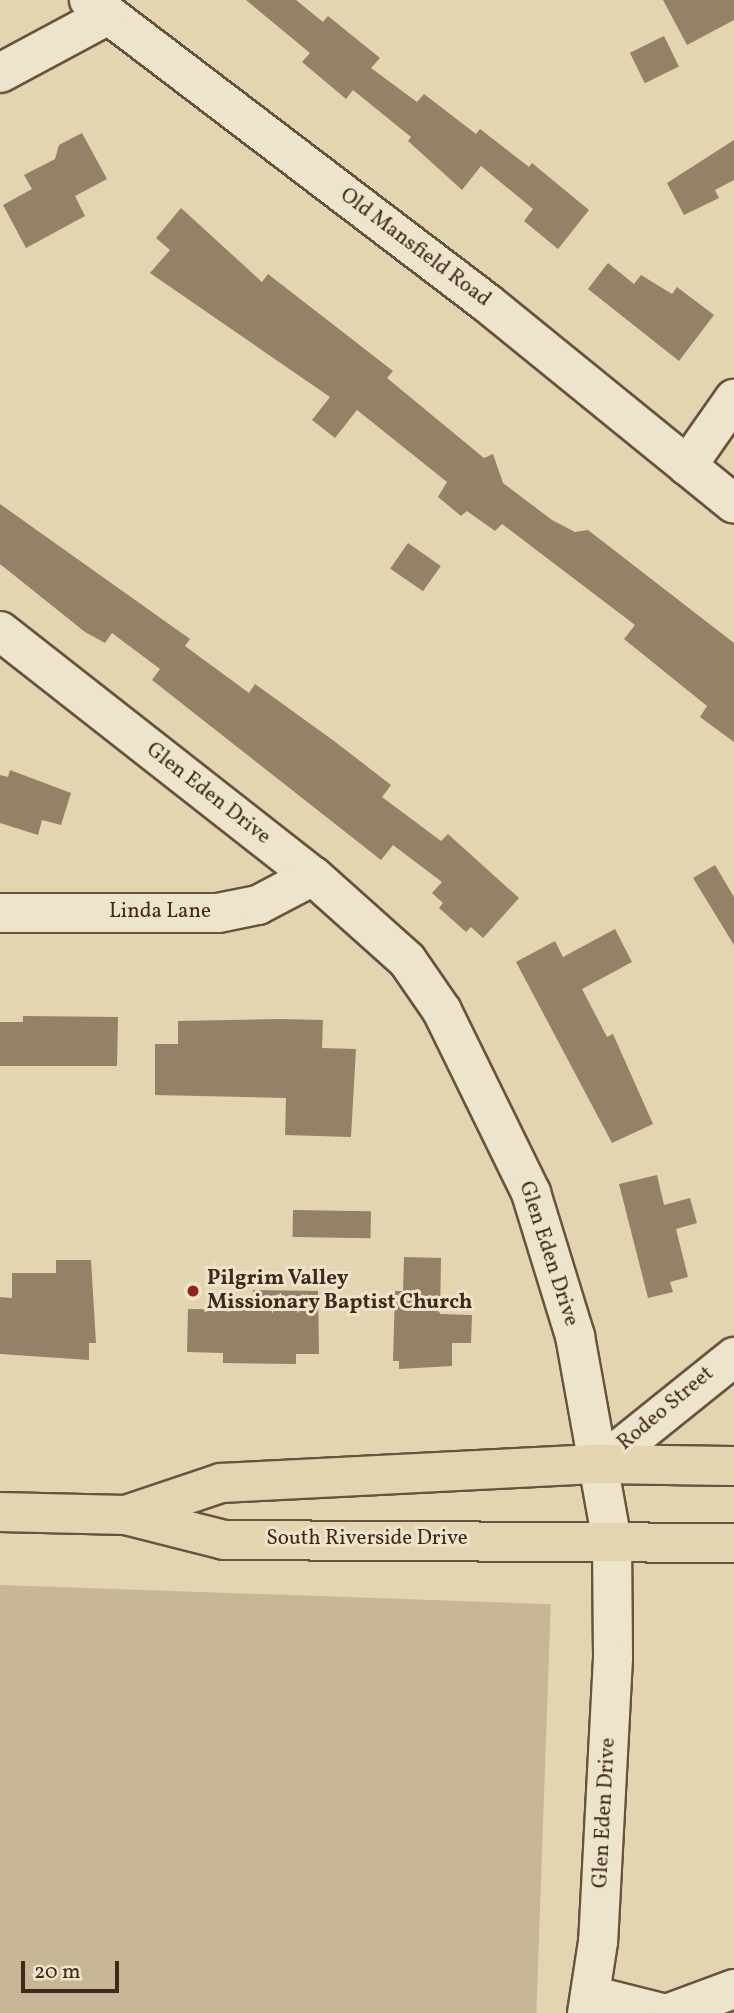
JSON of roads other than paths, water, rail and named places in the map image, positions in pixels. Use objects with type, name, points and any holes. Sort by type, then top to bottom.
[{"type":"main road","name":"South Riverside Drive","points":[[126,1515],[221,1483],[601,1464],[734,1466]]},
{"type":"main road","name":"South Riverside Drive","points":[[0,1512],[126,1515],[224,1540],[734,1543]]},
{"type":"street","points":[[0,73],[99,7]]},
{"type":"street","name":"Old Mansfield Road","points":[[99,7],[487,303],[734,504]]},
{"type":"street","points":[[687,466],[734,399]]},
{"type":"street","name":"Glen Eden Drive","points":[[0,631],[313,876],[407,960],[442,1011],[531,1193],[561,1283],[601,1464],[612,1541],[613,1658],[598,1942],[588,2004]]},
{"type":"street","name":"Linda Lane","points":[[0,913],[218,912],[258,905],[313,876]]},
{"type":"street","name":"Rodeo Street","points":[[601,1464],[734,1357]]},
{"type":"street","points":[[669,2013],[734,1989]]},
{"type":"street","points":[[588,2004],[662,2013]]},
{"type":"place","name":"Pilgrim Valley Missionary Baptist Church","points":[[193,1291]]}]
